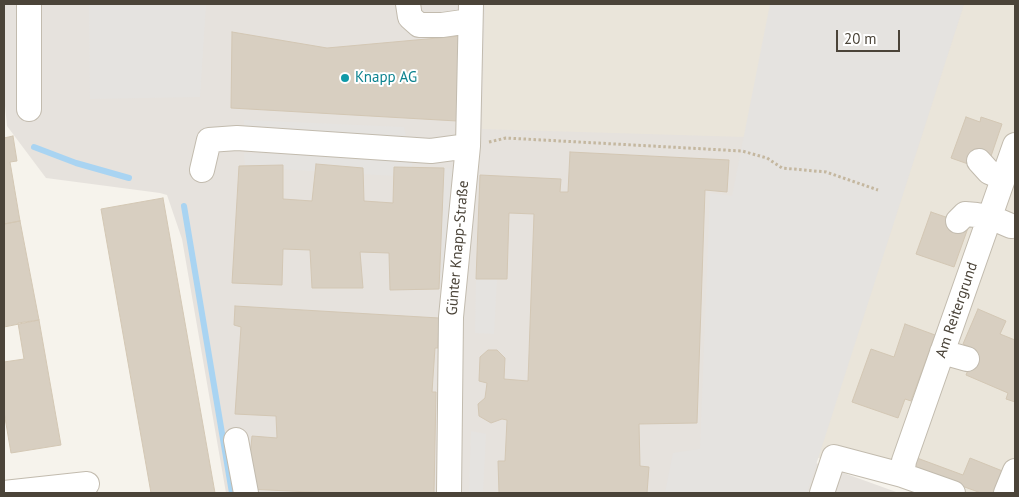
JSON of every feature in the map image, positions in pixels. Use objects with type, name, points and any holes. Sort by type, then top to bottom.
[{"type":"street","points":[[29,4],[29,109]]},
{"type":"street","points":[[408,4],[410,17],[419,25],[442,26],[470,13]]},
{"type":"street","name":"Günter Knapp-Straße","points":[[449,493],[451,316],[468,146],[470,13]]},
{"type":"street","points":[[202,170],[209,140],[237,138],[431,151],[468,146]]},
{"type":"street","name":"Am Reitergrund","points":[[902,475],[904,461],[1015,145]]},
{"type":"street","points":[[979,161],[989,172],[1003,178]]},
{"type":"street","points":[[958,221],[964,214],[990,217],[1011,226]]},
{"type":"street","points":[[942,352],[967,359]]},
{"type":"street","points":[[236,440],[246,493]]},
{"type":"street","points":[[822,493],[834,457],[902,475],[953,493]]},
{"type":"street","points":[[1006,493],[1015,471]]},
{"type":"street","points":[[4,492],[88,484]]},
{"type":"path","points":[[468,146],[506,138],[742,151],[767,158],[782,168],[826,172],[878,190]]},
{"type":"shaded area","name":"Knapp AG","points":[[4,4],[485,4],[482,129],[745,137],[964,4],[816,463],[899,493],[226,493],[182,239],[167,195],[46,178],[7,126],[4,96]]},
{"type":"shaded area","points":[[89,4],[206,4],[200,97],[90,99]]},
{"type":"shaded area","points":[[471,4],[771,4],[742,151],[468,146]]},
{"type":"shaded area","points":[[770,4],[964,4],[807,493],[665,493],[673,453],[700,449],[710,193],[732,196]]},
{"type":"shaded area","points":[[955,4],[1015,4],[1015,493],[927,493],[815,457]]},
{"type":"shaded area","points":[[244,120],[404,127],[406,137],[244,130]]},
{"type":"shaded area","points":[[244,153],[412,159],[412,177],[245,167]]},
{"type":"shaded area","points":[[444,168],[457,170],[452,284],[440,283]]},
{"type":"shaded area","points":[[476,279],[497,279],[494,334],[475,333]]},
{"type":"shaded area","points":[[471,431],[486,434],[483,493],[469,493]]},
{"type":"building","name":"Knapp AG","points":[[232,32],[327,48],[460,36],[457,121],[231,108]]},
{"type":"building","points":[[966,117],[980,122],[981,117],[1002,124],[989,162],[971,165],[951,158]]},
{"type":"building","points":[[13,136],[17,161],[10,162],[20,221],[4,224],[4,138]]},
{"type":"building","points":[[570,152],[729,160],[727,192],[705,190],[697,423],[639,424],[640,466],[649,467],[647,493],[499,493],[498,461],[505,461],[507,420],[502,419],[491,423],[479,416],[478,404],[485,398],[487,383],[479,381],[480,357],[488,350],[497,350],[505,358],[504,379],[528,381],[534,214],[509,213],[507,279],[476,279],[480,175],[561,179],[560,192],[568,192]]},
{"type":"building","points":[[316,164],[363,168],[364,201],[393,203],[394,167],[444,168],[439,289],[390,290],[389,253],[360,252],[363,288],[312,288],[310,250],[283,249],[282,285],[232,283],[239,166],[283,165],[283,199],[312,201]]},
{"type":"building","points":[[163,198],[215,493],[151,493],[101,209]]},
{"type":"building","points":[[931,212],[969,225],[954,267],[916,254]]},
{"type":"building","points":[[20,221],[39,320],[4,327],[4,224]]},
{"type":"building","points":[[235,306],[439,318],[438,348],[435,348],[432,392],[436,392],[434,493],[331,493],[247,489],[252,436],[277,438],[276,416],[235,414],[241,327],[234,325]]},
{"type":"building","points":[[978,309],[1006,321],[1000,334],[1015,340],[1015,402],[1006,399],[1008,393],[966,375],[976,350],[963,344]]},
{"type":"building","points":[[39,320],[61,445],[11,453],[4,412],[4,362],[24,359],[18,323]]},
{"type":"building","points":[[905,324],[935,335],[911,401],[905,399],[898,418],[852,402],[871,349],[894,357]]},
{"type":"building","points":[[917,458],[963,475],[970,458],[1005,472],[1000,488],[993,493],[981,493],[913,468]]},
{"type":"waterway","points":[[34,147],[76,163],[129,178]]},
{"type":"waterway","points":[[184,206],[232,493]]},
{"type":"place","name":"Knapp AG","points":[[345,78]]}]
